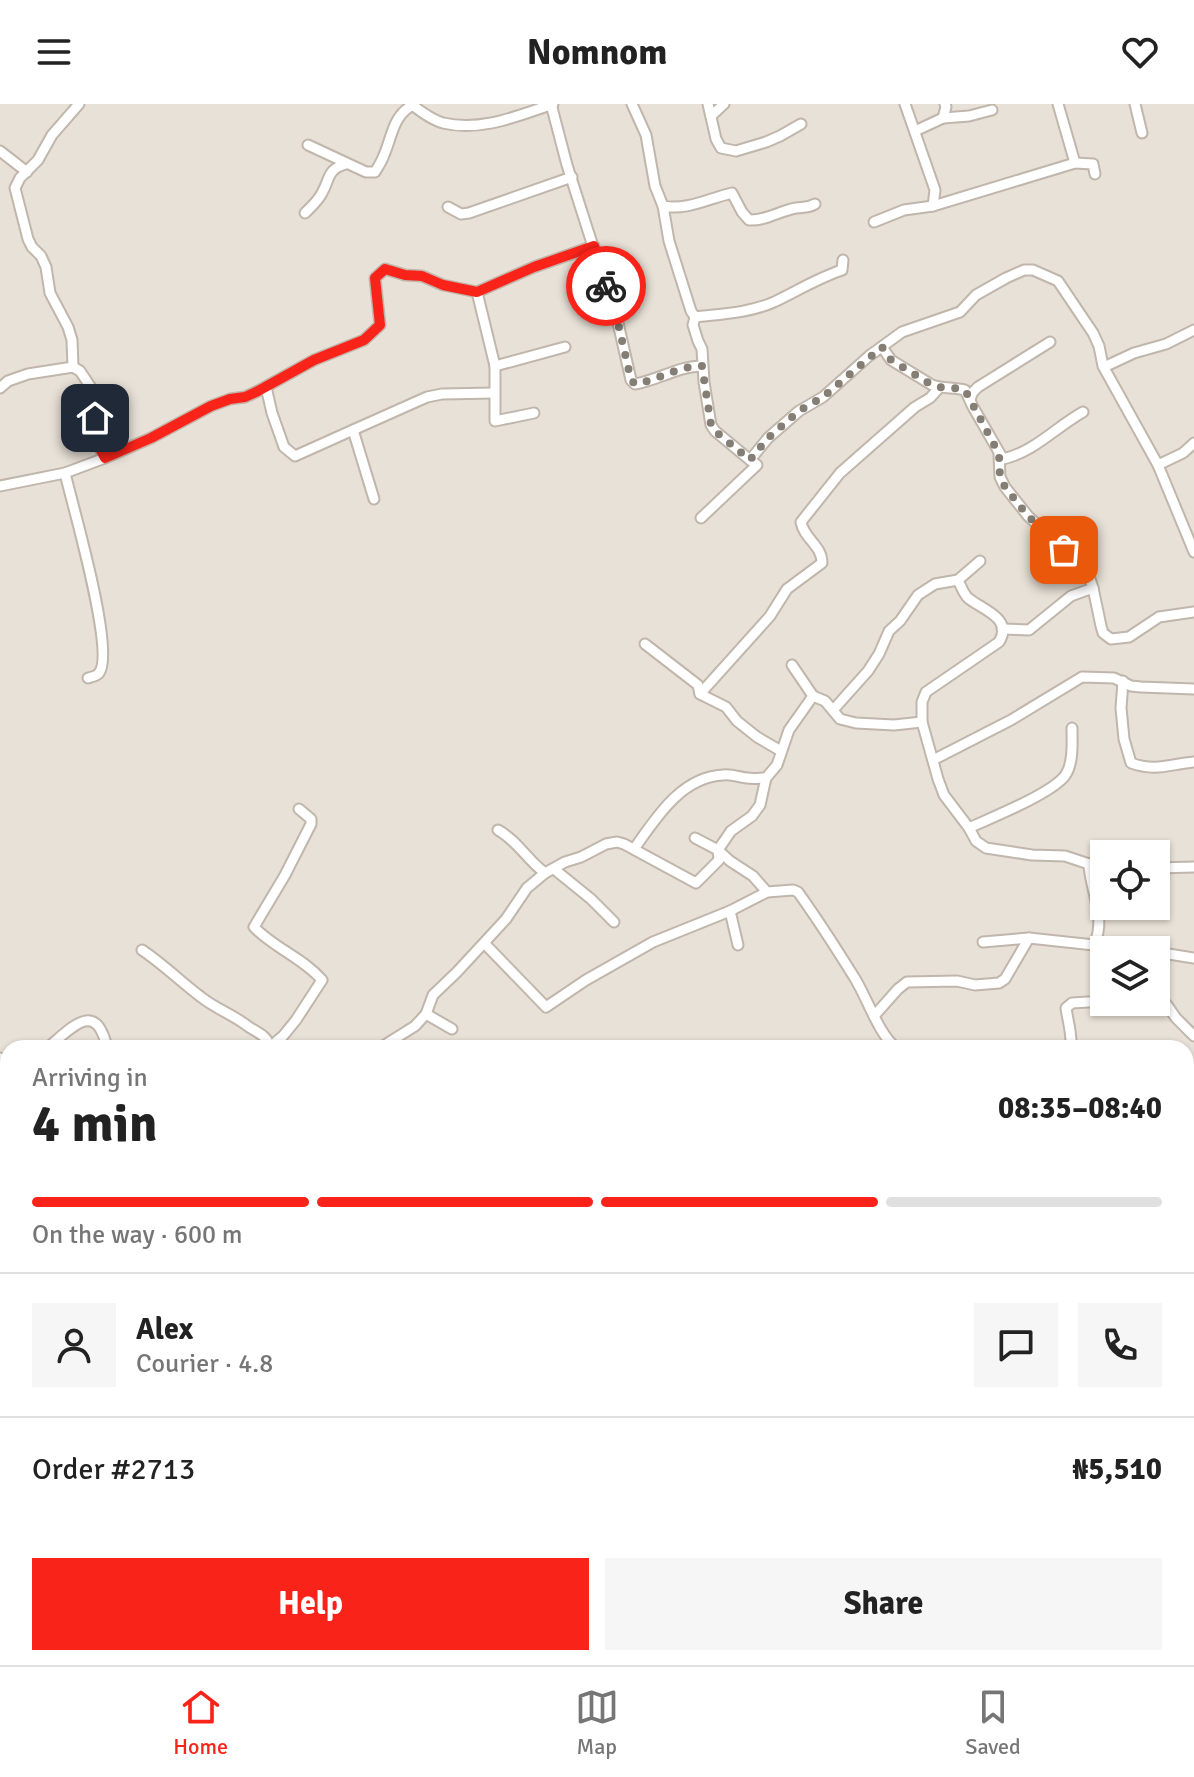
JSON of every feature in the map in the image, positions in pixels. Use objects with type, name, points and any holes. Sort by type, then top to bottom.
[{"type":"street","points":[[73,367],[68,327],[50,293],[41,256],[28,239],[15,188],[20,178],[38,160],[52,135],[79,104]]},
{"type":"street","points":[[308,145],[346,164],[375,172],[391,132],[402,113],[412,105],[442,122],[481,126],[552,104],[605,284],[613,301],[631,380],[635,384],[642,383],[674,371],[702,366]]},
{"type":"street","points":[[632,104],[646,135],[669,241],[695,317],[693,325],[702,349],[711,425],[757,465],[701,518]]},
{"type":"street","points":[[708,104],[721,148],[736,151],[780,136],[801,124]]},
{"type":"street","points":[[711,116],[724,104]]},
{"type":"street","points":[[905,104],[935,190],[933,206]]},
{"type":"street","points":[[943,118],[945,104]]},
{"type":"street","points":[[1058,104],[1075,163]]},
{"type":"street","points":[[1135,104],[1142,133]]},
{"type":"street","points":[[915,131],[943,118],[992,110]]},
{"type":"street","points":[[0,151],[27,172]]},
{"type":"street","points":[[874,222],[904,210],[933,206],[1075,163],[1093,164],[1095,174]]},
{"type":"street","points":[[305,213],[323,192],[327,178],[334,169],[346,164]]},
{"type":"street","points":[[448,207],[461,214],[469,213],[572,177]]},
{"type":"street","points":[[663,206],[686,206],[732,193],[749,220],[757,221],[815,204]]},
{"type":"street","points":[[0,486],[65,473],[105,458],[211,406],[245,397],[314,360],[364,340],[380,325],[375,278],[385,269],[477,292],[534,267],[594,246]]},
{"type":"street","points":[[695,317],[747,311],[773,303],[842,270],[843,260]]},
{"type":"street","points":[[750,460],[789,419],[823,397],[902,332],[960,312],[976,295],[1024,270],[1033,270],[1058,281],[1093,333],[1104,367],[1190,530],[1194,552]]},
{"type":"street","points":[[477,292],[495,366],[495,421],[534,413]]},
{"type":"street","points":[[1104,367],[1194,330]]},
{"type":"street","points":[[969,394],[1050,342]]},
{"type":"street","points":[[495,366],[565,347]]},
{"type":"street","points":[[882,347],[891,360],[932,385],[939,388],[956,387],[969,394],[1003,459],[1015,459],[1083,412]]},
{"type":"street","points":[[0,388],[8,381],[28,374],[73,367],[80,371],[90,386],[97,443],[105,458]]},
{"type":"street","points":[[266,387],[284,447],[295,456],[427,397],[494,393]]},
{"type":"street","points":[[700,694],[770,616],[787,589],[822,563],[822,554],[803,532],[801,522],[840,473],[939,388]]},
{"type":"street","points":[[353,430],[374,499]]},
{"type":"street","points":[[1158,465],[1183,453],[1194,443]]},
{"type":"street","points":[[999,454],[1000,477],[1005,487],[1028,516],[1087,570],[1103,633],[1111,639],[1129,637],[1159,617],[1194,612]]},
{"type":"street","points":[[65,473],[102,634],[101,669],[96,676],[88,678]]},
{"type":"street","points":[[834,709],[868,671],[889,631],[918,595],[935,584],[958,580],[980,561]]},
{"type":"street","points":[[958,580],[968,597],[990,610],[1002,629],[1003,637],[926,692],[922,702],[922,722],[944,795],[976,841],[986,848],[1065,856],[1089,864],[1098,902],[1097,936]]},
{"type":"street","points":[[1002,629],[1029,630],[1071,596],[1093,588]]},
{"type":"street","points":[[645,644],[698,685],[700,694]]},
{"type":"street","points":[[792,665],[813,696],[825,701],[840,719],[894,725],[922,722]]},
{"type":"street","points":[[933,760],[1011,720],[1082,677],[1114,678],[1131,686],[1194,689]]},
{"type":"street","points":[[1123,681],[1121,708],[1124,739],[1131,763],[1143,768],[1160,768],[1194,762]]},
{"type":"street","points":[[700,694],[726,707],[737,721],[781,751]]},
{"type":"street","points":[[393,1040],[415,1026],[426,1014],[433,995],[506,919],[527,888],[565,862],[617,842],[696,883],[719,860],[718,850],[731,831],[752,816],[760,805],[766,778],[777,765],[789,730],[813,696]]},
{"type":"street","points":[[969,828],[1042,793],[1065,776],[1070,764],[1072,728]]},
{"type":"street","points":[[634,849],[654,820],[691,783],[733,774],[746,778],[766,778]]},
{"type":"street","points":[[279,1040],[322,980],[309,967],[261,936],[254,927],[311,824],[311,819],[299,809]]},
{"type":"street","points":[[498,830],[511,838],[537,866],[550,871],[591,899],[614,922]]},
{"type":"street","points":[[695,838],[718,850],[753,876],[767,892]]},
{"type":"street","points":[[1170,868],[1194,867]]},
{"type":"street","points":[[484,943],[546,1007],[653,942],[730,911],[767,892],[793,890],[798,892],[821,924],[888,1040]]},
{"type":"street","points":[[730,911],[738,945]]},
{"type":"street","points":[[874,1016],[907,982],[999,983],[1005,979],[1029,938]]},
{"type":"street","points":[[983,942],[1029,938],[1090,945]]},
{"type":"street","points":[[142,950],[161,962],[200,997],[243,1020],[269,1040]]},
{"type":"street","points":[[1170,954],[1194,958]]},
{"type":"street","points":[[1071,1040],[1066,1008],[1072,1003],[1090,1002]]},
{"type":"street","points":[[1170,1009],[1194,1036]]},
{"type":"street","points":[[426,1014],[452,1029]]},
{"type":"street","points":[[57,1040],[82,1020],[96,1024],[104,1040]]},
{"type":"shaded area","points":[[0,104],[1194,104],[1194,1040],[0,1040]]},
{"type":"way so far","points":[[606,286],[613,301],[631,380],[635,384],[642,383],[674,371],[702,366],[711,425],[750,460],[768,438],[799,411],[823,397],[882,347],[891,360],[932,385],[965,390],[999,454],[1000,477],[1005,487],[1028,516],[1064,550]]},
{"type":"route","points":[[95,418],[97,443],[105,458],[211,406],[245,397],[314,360],[364,340],[380,325],[375,278],[385,269],[477,292],[534,267],[594,246],[606,286]]}]
